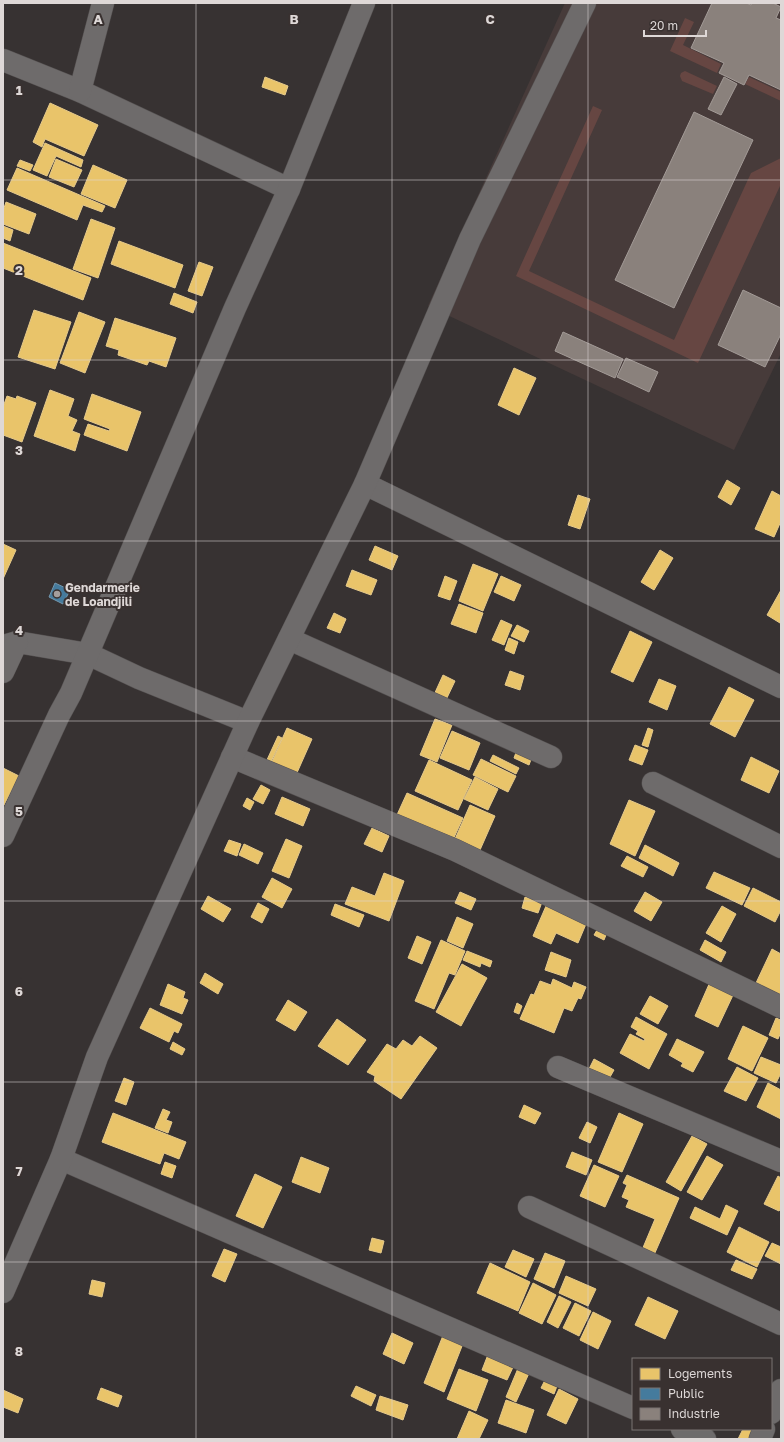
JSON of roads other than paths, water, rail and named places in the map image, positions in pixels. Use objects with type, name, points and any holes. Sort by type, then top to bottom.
[{"type":"street","points":[[80,91],[103,3]]},
{"type":"street","points":[[3,836],[88,654],[232,316],[289,189],[364,3]]},
{"type":"street","points":[[3,1292],[60,1159],[97,1057],[232,757],[365,484],[470,239],[585,3]]},
{"type":"street","points":[[3,60],[80,91],[289,189]]},
{"type":"street","points":[[365,484],[781,687]]},
{"type":"street","points":[[290,639],[551,757]]},
{"type":"street","points":[[3,672],[10,644],[88,654],[139,678],[248,722]]},
{"type":"street","points":[[232,757],[455,850],[781,1007]]},
{"type":"street","points":[[654,783],[781,847]]},
{"type":"street","points":[[558,1067],[781,1161]]},
{"type":"street","points":[[60,1159],[632,1408]]},
{"type":"street","points":[[528,1207],[781,1324]]},
{"type":"street","points":[[772,1411],[781,1390]]},
{"type":"street","points":[[684,1430],[705,1439]]},
{"type":"place","name":"Gendarmerie de Loandjili","points":[[57,594]]}]
